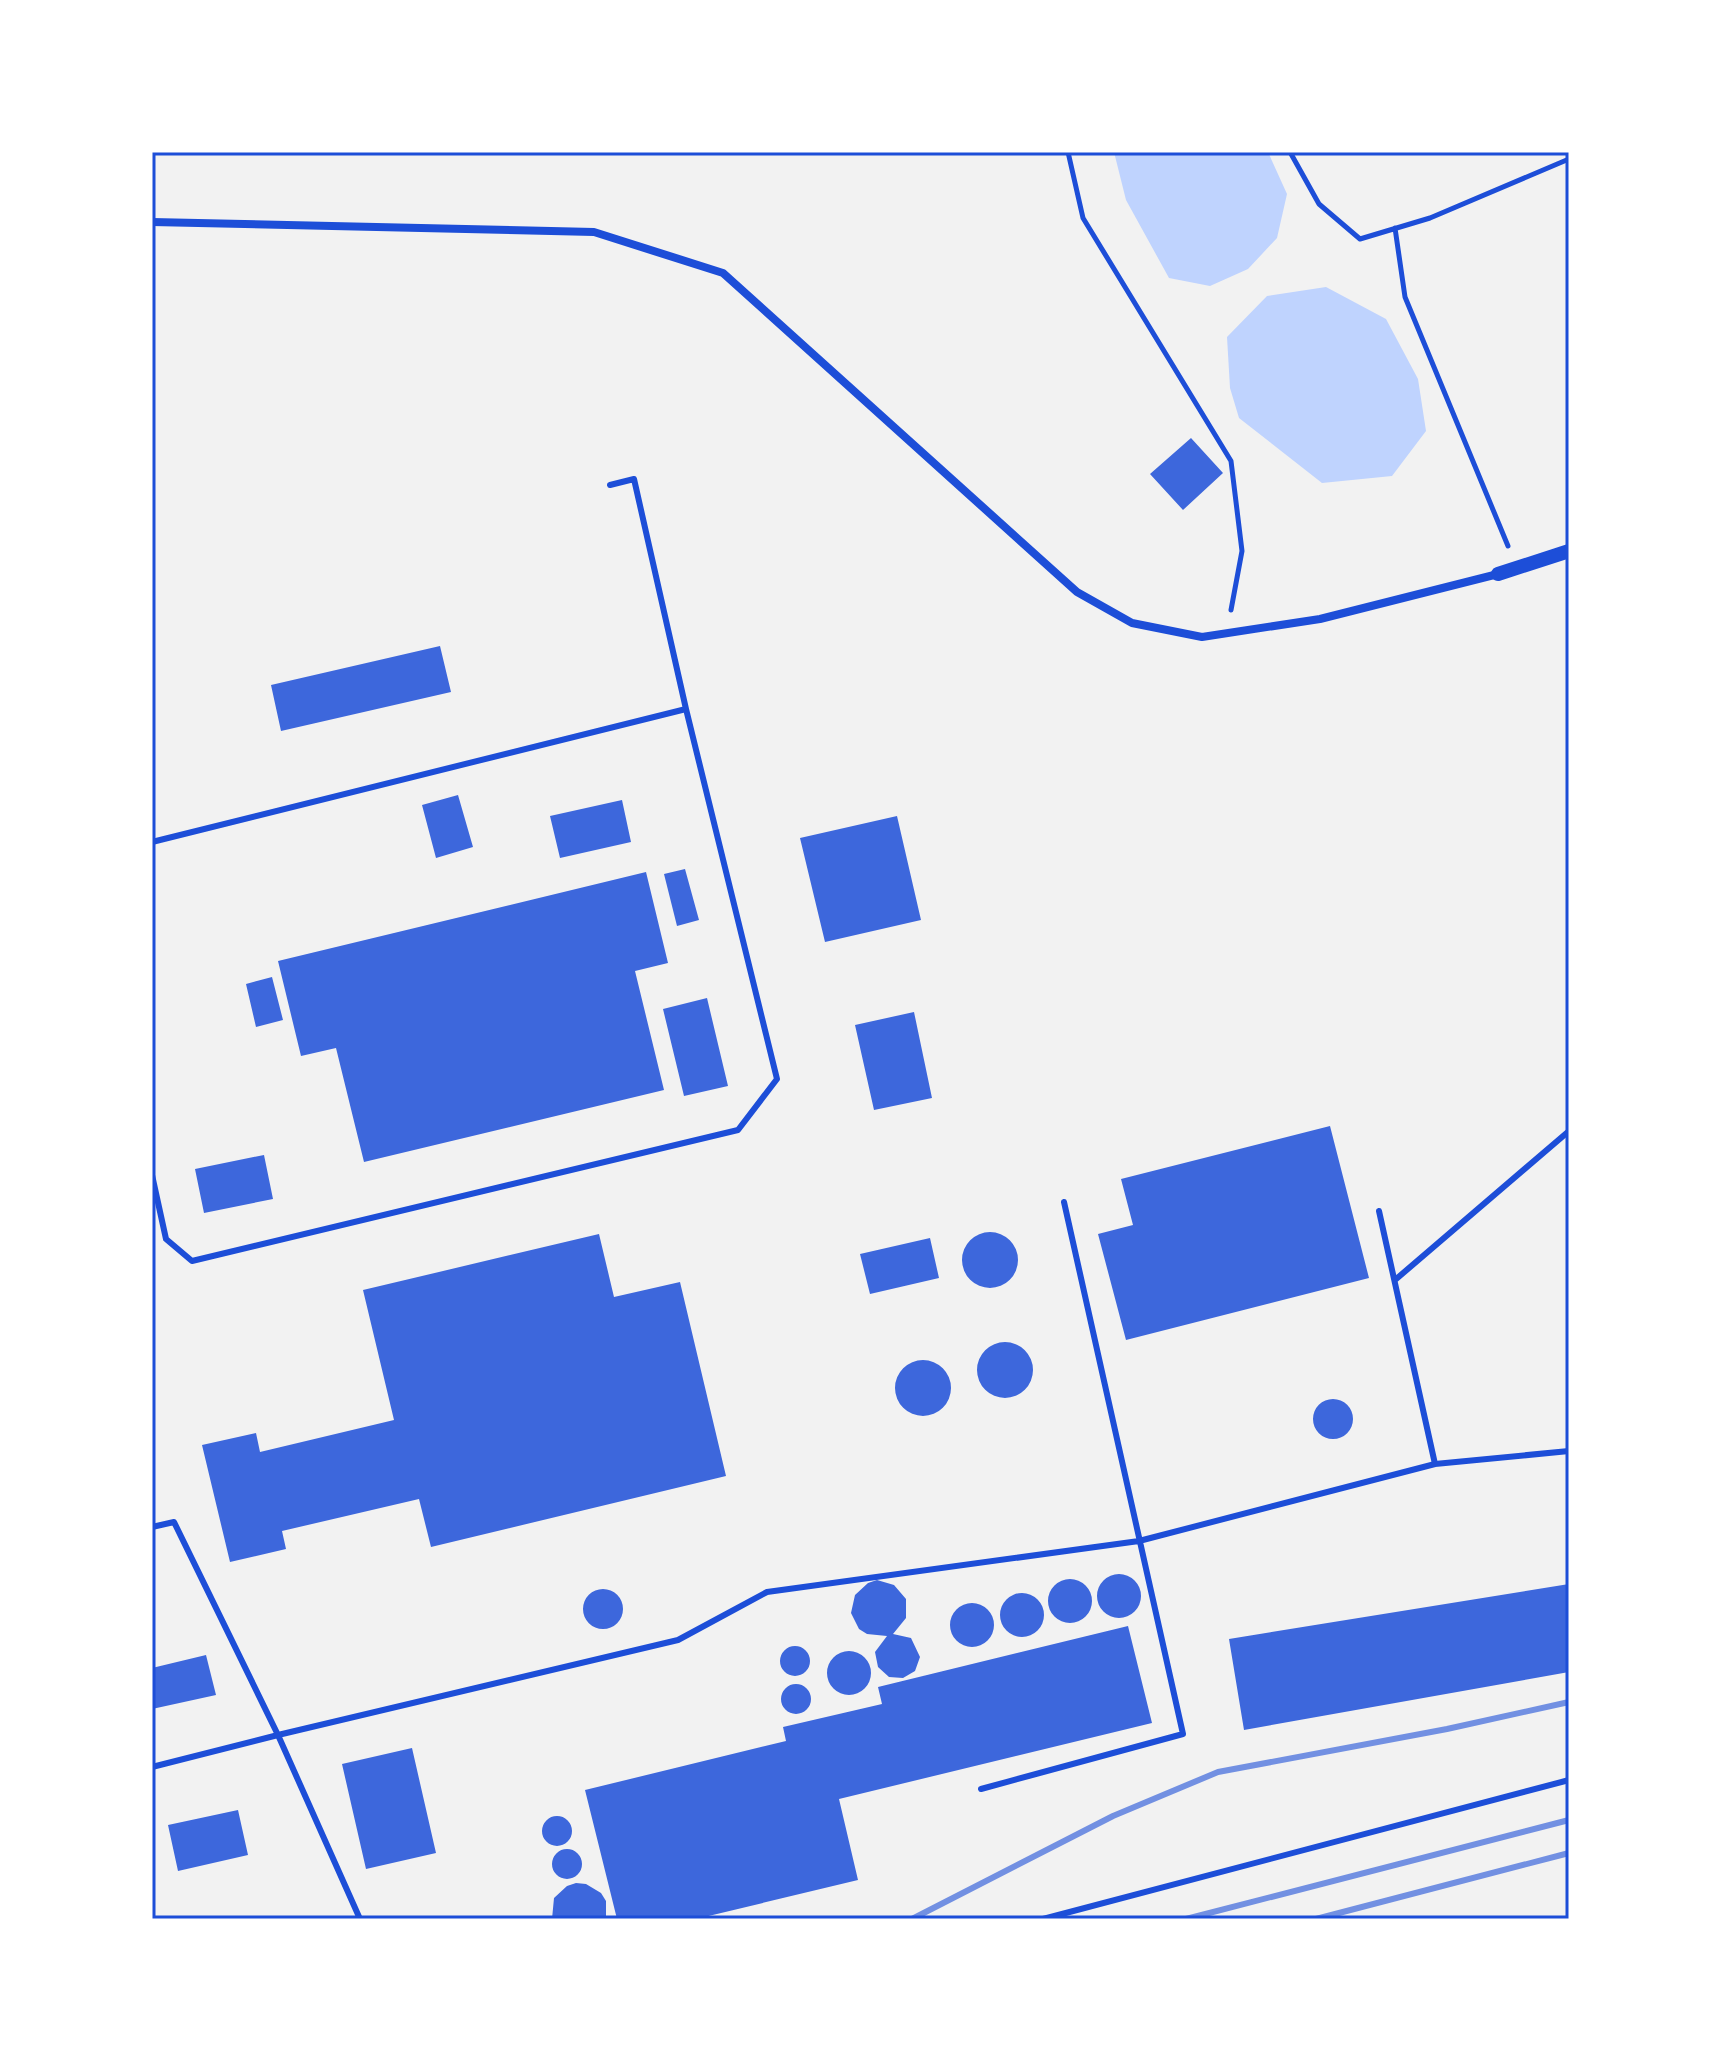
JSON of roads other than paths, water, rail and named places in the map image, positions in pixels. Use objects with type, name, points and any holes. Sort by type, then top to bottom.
[{"type":"street","points":[[152,222],[594,232],[723,273],[1077,592],[1132,623],[1202,637],[1320,619],[1498,574],[1569,551]]},
{"type":"lane","points":[[152,1175],[166,1239],[192,1261],[738,1130],[777,1079],[686,709],[634,479],[610,485]]},
{"type":"lane","points":[[152,842],[686,709]]},
{"type":"lane","points":[[1395,1280],[1569,1131]]},
{"type":"lane","points":[[981,1789],[1183,1734],[1064,1202]]},
{"type":"lane","points":[[1379,1211],[1435,1464]]},
{"type":"lane","points":[[152,1767],[678,1640],[767,1592],[1139,1541],[1435,1464],[1569,1451]]},
{"type":"lane","points":[[152,1527],[174,1522],[278,1735],[360,1919]]},
{"type":"lane","points":[[1043,1919],[1569,1780]]},
{"type":"water","points":[[1114,152],[1268,152],[1287,194],[1277,238],[1248,269],[1210,286],[1169,278],[1126,200]]},
{"type":"water","points":[[1326,287],[1386,319],[1418,379],[1426,431],[1392,476],[1322,483],[1239,418],[1230,388],[1227,337],[1267,296]]},
{"type":"railway","points":[[912,1919],[1113,1816],[1218,1772],[1447,1729],[1569,1702]]},
{"type":"railway","points":[[1186,1919],[1569,1820]]},
{"type":"railway","points":[[1316,1919],[1569,1853]]}]
